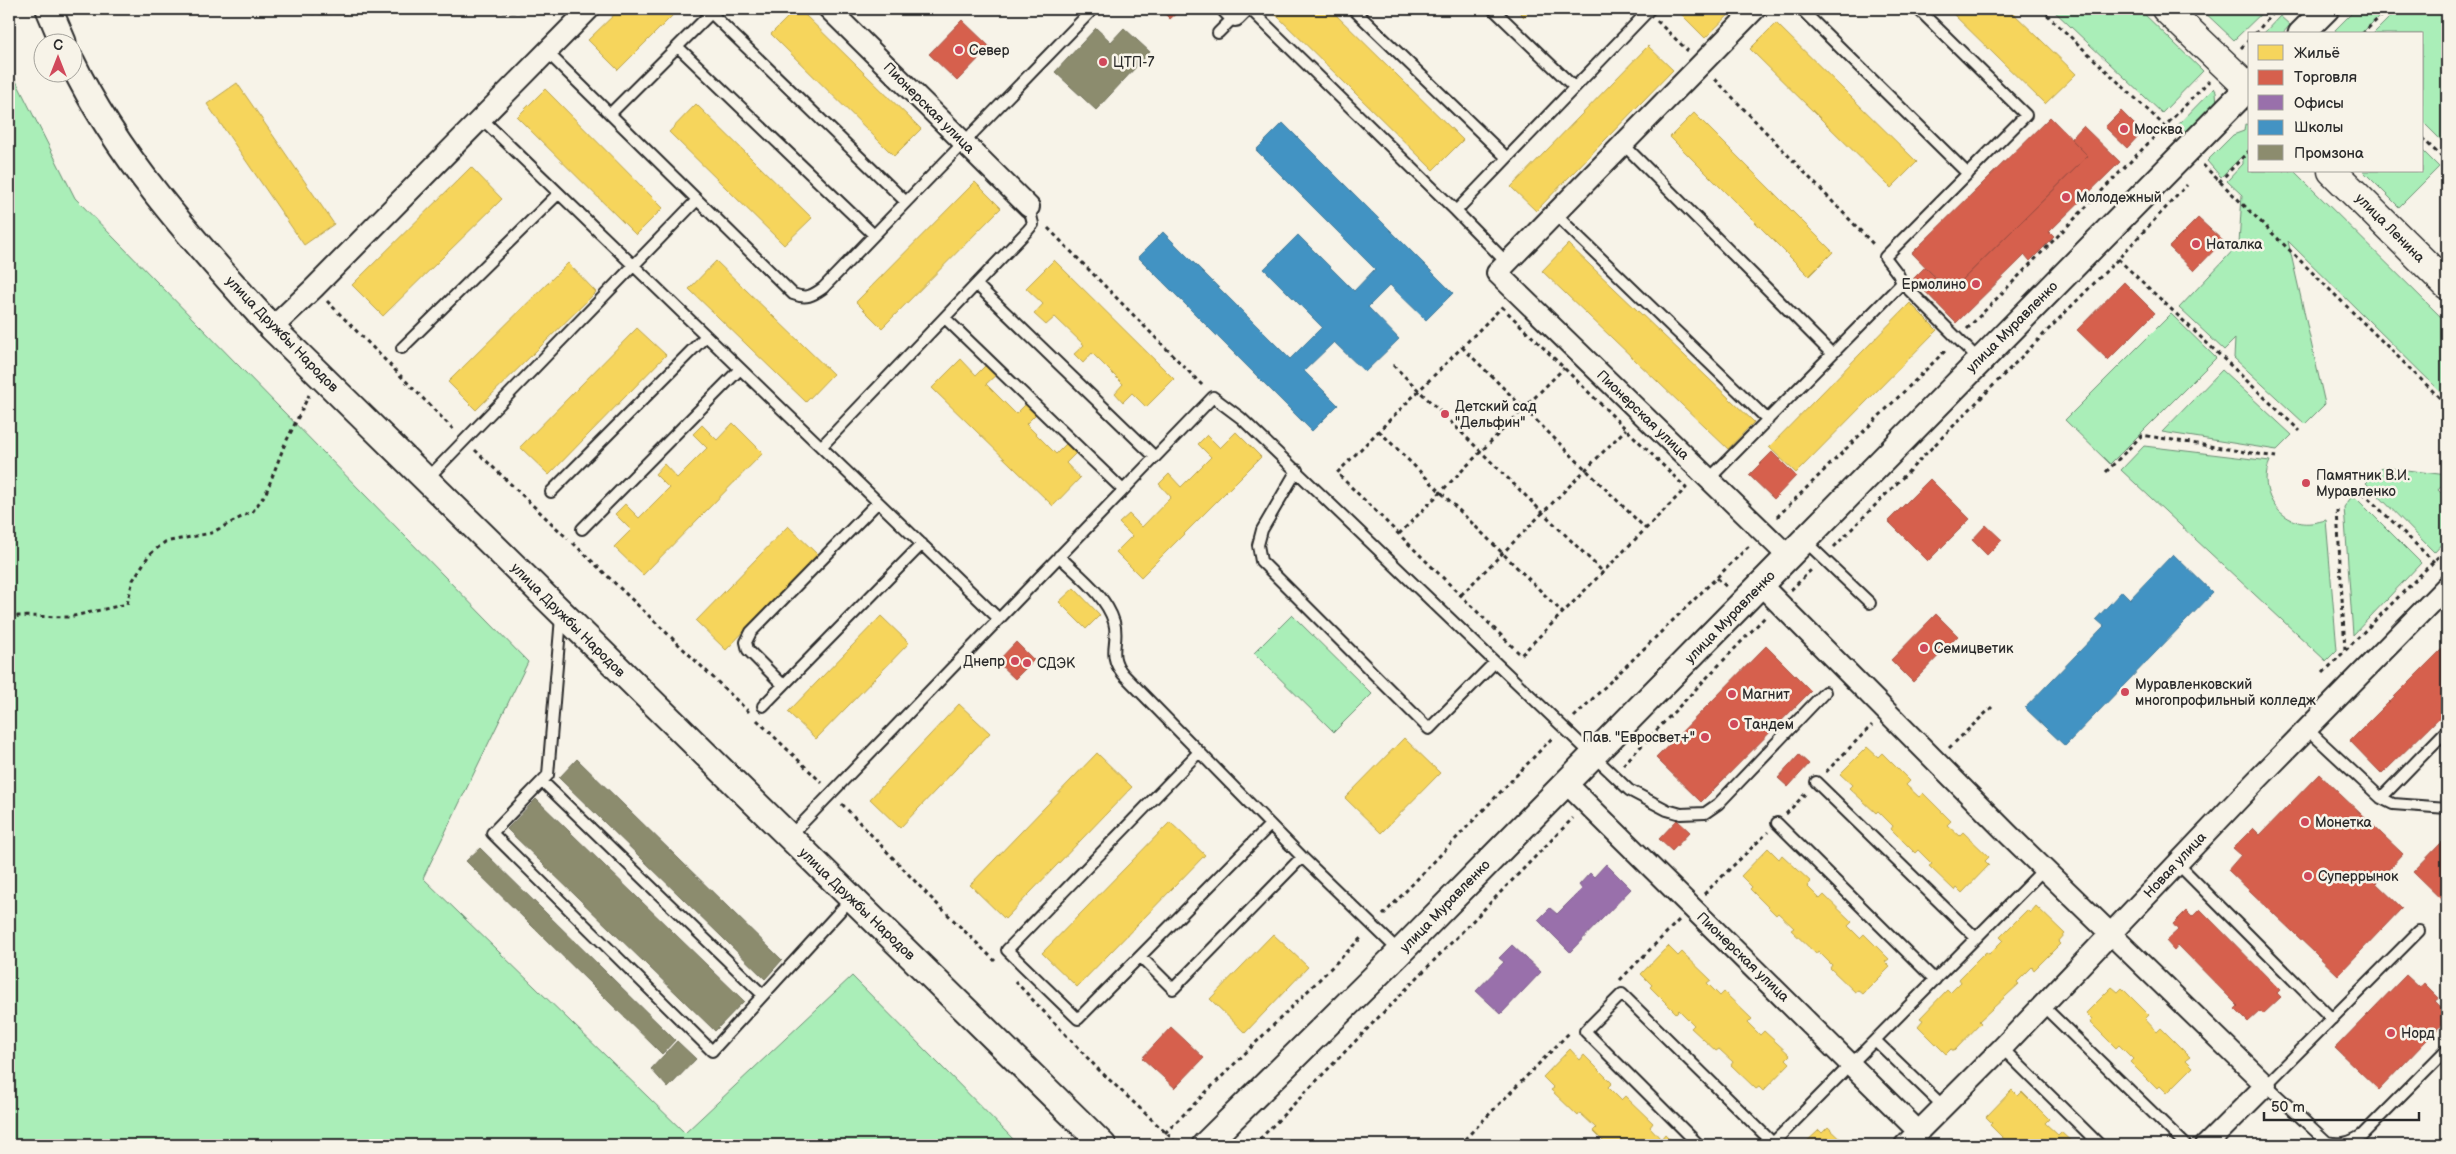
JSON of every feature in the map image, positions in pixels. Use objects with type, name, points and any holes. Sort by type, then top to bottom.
[{"type":"main road","points":[[2166,9],[2248,87]]},
{"type":"main road","name":"улица Ленина","points":[[2333,172],[2447,285]]},
{"type":"street","points":[[49,9],[59,32]]},
{"type":"street","points":[[272,328],[482,119],[589,9]]},
{"type":"street","name":"Пионерская улица","points":[[829,9],[1029,207]]},
{"type":"street","points":[[1519,251],[1755,9]]},
{"type":"street","points":[[2303,32],[2326,9]]},
{"type":"street","name":"улица Дружбы Народов","points":[[82,79],[120,145],[209,257],[272,328],[788,838],[1103,1145]]},
{"type":"street","name":"улица Муравленко","points":[[1206,1145],[1400,952],[1797,549],[1980,360],[2197,158],[2248,89]]},
{"type":"street","name":"Пионерская улица","points":[[1519,251],[1497,273],[1763,532],[1797,549]]},
{"type":"street","points":[[1761,585],[2044,869],[2266,1085],[2206,1145]]},
{"type":"street","name":"Новая улица","points":[[1912,1138],[2002,1048],[2306,729],[2447,586]]},
{"type":"street","name":"Пионерская улица","points":[[1566,783],[1852,1064],[1912,1138]]},
{"type":"lane","points":[[547,52],[696,201],[793,294],[803,298],[814,295],[823,288],[1093,9]]},
{"type":"lane","points":[[1353,9],[1506,157]]},
{"type":"lane","points":[[1493,9],[1574,87]]},
{"type":"lane","points":[[1801,9],[1968,174]]},
{"type":"lane","points":[[1918,9],[2026,115],[1885,257],[1898,274],[1902,283],[1980,360]]},
{"type":"lane","points":[[1456,211],[1649,10]]},
{"type":"lane","points":[[610,114],[713,11],[906,202]]},
{"type":"lane","points":[[1218,33],[1239,11],[1456,211],[1507,263],[1519,251]]},
{"type":"lane","points":[[678,46],[874,236]]},
{"type":"lane","points":[[482,119],[999,619]]},
{"type":"lane","points":[[1623,144],[1831,353]]},
{"type":"lane","points":[[402,348],[558,194]]},
{"type":"lane","points":[[426,480],[696,201]]},
{"type":"lane","points":[[821,447],[1033,224],[1029,207]]},
{"type":"lane","points":[[1555,214],[1768,420]]},
{"type":"lane","points":[[1709,479],[1902,283]]},
{"type":"lane","points":[[977,285],[1155,456]]},
{"type":"lane","points":[[945,318],[1123,490]]},
{"type":"lane","points":[[551,492],[706,336]]},
{"type":"lane","points":[[582,529],[740,369]]},
{"type":"lane","points":[[788,838],[1213,396],[1242,418],[1629,790],[1667,810],[1681,814],[1706,813],[1718,804],[1826,692]]},
{"type":"lane","points":[[1296,470],[1262,530],[1258,545],[1261,561],[1429,729],[1495,662]]},
{"type":"lane","points":[[783,686],[748,650],[746,642],[751,632],[878,502]]},
{"type":"lane","points":[[763,706],[922,544]]},
{"type":"lane","points":[[1797,549],[1823,558],[1870,603]]},
{"type":"lane","points":[[1059,556],[1109,609],[1115,624],[1114,661],[1118,668],[1270,825],[1400,952]]},
{"type":"lane","points":[[561,613],[548,775],[492,833],[712,1051],[851,899]]},
{"type":"lane","points":[[2306,729],[2381,798],[2393,804],[2447,808]]},
{"type":"lane","points":[[2381,798],[2447,730]]},
{"type":"lane","points":[[1199,752],[1006,950],[1078,1019],[1270,825]]},
{"type":"lane","points":[[542,781],[763,996]]},
{"type":"lane","points":[[1816,782],[1976,938]]},
{"type":"lane","points":[[1777,823],[1935,980]]},
{"type":"lane","points":[[1141,956],[1173,989],[1302,857]]},
{"type":"lane","points":[[2177,863],[2332,1019]]},
{"type":"lane","points":[[1698,1145],[1585,1031],[1622,994],[1772,1144],[1876,1041],[2044,869]]},
{"type":"lane","points":[[2419,931],[2266,1085],[2327,1142],[2340,1144],[2352,1142],[2362,1135],[2447,1049]]},
{"type":"lane","points":[[2042,1005],[2186,1145]]},
{"type":"lane","points":[[1876,1041],[1944,1107]]},
{"type":"lane","points":[[2002,1048],[2100,1145]]},
{"type":"path","points":[[307,9],[307,13],[527,11],[527,9]]},
{"type":"path","points":[[2041,9],[2165,126],[2447,405]]},
{"type":"path","points":[[2257,32],[2276,9]]},
{"type":"path","points":[[2364,32],[2388,9]]},
{"type":"path","points":[[1649,10],[1859,227],[1885,257]]},
{"type":"path","points":[[1165,1133],[1373,926],[1563,727],[1958,339],[2165,126]]},
{"type":"path","points":[[2424,140],[2447,162]]},
{"type":"path","points":[[2220,182],[2248,152]]},
{"type":"path","points":[[2197,158],[2198,174]]},
{"type":"path","points":[[1614,776],[1779,603],[2118,259],[2192,181]]},
{"type":"path","points":[[1029,207],[1062,244],[1213,396]]},
{"type":"path","points":[[2118,259],[2300,431]]},
{"type":"path","points":[[314,288],[465,440],[832,792],[928,896],[997,963]]},
{"type":"path","points":[[1502,306],[1686,488],[1521,655],[1337,473],[1462,347],[1502,306]]},
{"type":"path","points":[[1462,347],[1646,529]]},
{"type":"path","points":[[1393,366],[1603,572]]},
{"type":"path","points":[[1399,534],[1564,368]]},
{"type":"path","points":[[9,619],[18,616],[69,616],[127,604],[133,580],[148,555],[165,542],[210,533],[253,511],[266,493],[284,446],[320,375]]},
{"type":"path","points":[[1461,596],[1626,429]]},
{"type":"path","points":[[1378,431],[1563,613]]},
{"type":"path","points":[[2106,472],[2142,435],[2276,457]]},
{"type":"path","points":[[2358,487],[2434,562]]},
{"type":"path","points":[[2338,510],[2345,650]]},
{"type":"path","points":[[2323,673],[2447,548]]},
{"type":"path","points":[[1935,761],[1992,707]]},
{"type":"path","points":[[1616,984],[1691,906],[1777,823],[1886,711]]},
{"type":"path","points":[[1254,1145],[1588,803]]},
{"type":"path","points":[[1010,977],[1098,1069],[1179,1145]]},
{"type":"path","points":[[1460,1145],[1576,1026]]},
{"type":"green space","points":[[2052,9],[2139,9],[2203,71],[2162,113]]},
{"type":"green space","points":[[2201,9],[2266,9],[2234,40]]},
{"type":"green space","points":[[2356,9],[2386,9],[2363,32],[2336,32],[2335,30]]},
{"type":"green space","points":[[2398,9],[2447,9],[2447,146],[2424,123],[2424,32],[2375,32]]},
{"type":"green space","points":[[2280,16],[2290,25],[2284,32],[2265,32]]},
{"type":"green space","points":[[9,67],[75,198],[528,662],[423,878],[685,1133],[852,976],[1019,1145],[9,1145]]},
{"type":"green space","points":[[2214,88],[2217,106],[2187,140],[2175,128]]},
{"type":"green space","points":[[2245,124],[2248,125],[2248,172],[2295,172],[2447,323],[2447,398],[2288,241],[2325,404],[2305,424],[2234,358],[2235,339],[2224,350],[2179,308],[2239,244],[2242,195],[2227,181],[2243,164],[2243,155],[2221,177],[2207,161],[2233,135],[2244,131]]},
{"type":"green space","points":[[2424,152],[2439,167],[2399,207],[2364,172],[2424,172]]},
{"type":"green space","points":[[2171,314],[2216,358],[2110,464],[2065,420]]},
{"type":"green space","points":[[2222,370],[2292,435],[2277,450],[2162,432]]},
{"type":"green space","points":[[2144,446],[2270,461],[2267,470],[2267,489],[2270,498],[2281,513],[2302,523],[2326,520],[2337,650],[2326,661],[2121,470]]},
{"type":"green space","points":[[2382,467],[2447,475],[2447,480],[2438,490],[2447,499],[2447,538],[2434,552],[2366,483]]},
{"type":"green space","points":[[2353,495],[2421,563],[2353,635],[2344,507]]},
{"type":"green space","points":[[1292,615],[1372,694],[1334,732],[1254,653]]},
{"type":"building: Жильё","points":[[620,9],[679,9],[618,70],[588,40]]},
{"type":"building: Жильё","points":[[796,9],[799,9],[921,129],[894,156],[771,34]]},
{"type":"building: Жильё","points":[[1270,9],[1330,9],[1463,140],[1433,170]]},
{"type":"building: Жильё","points":[[1516,9],[1532,9],[1524,17]]},
{"type":"building: Жильё","points":[[1602,9],[1615,9],[1608,15]]},
{"type":"building: Жильё","points":[[1682,9],[1735,9],[1705,38],[1679,12]]},
{"type":"building: Жильё","points":[[1948,9],[2009,9],[2076,74],[2045,104]]},
{"type":"building: Жильё","points":[[1776,23],[1917,162],[1891,188],[1750,49]]},
{"type":"building: Жильё","points":[[1648,46],[1673,70],[1536,211],[1511,187]]},
{"type":"building: Жильё","points":[[237,83],[334,224],[304,245],[207,104]]},
{"type":"building: Жильё","points":[[545,89],[663,208],[636,235],[517,117]]},
{"type":"building: Жильё","points":[[696,104],[812,218],[784,245],[669,132]]},
{"type":"building: Жильё","points":[[1694,113],[1833,252],[1809,276],[1670,137]]},
{"type":"building: Жильё","points":[[471,167],[502,199],[383,316],[352,285]]},
{"type":"building: Жильё","points":[[975,182],[1001,208],[882,328],[856,302]]},
{"type":"building: Жильё","points":[[1568,244],[1754,422],[1728,449],[1542,271]]},
{"type":"building: Жильё","points":[[1054,260],[1174,379],[1146,407],[1132,393],[1123,402],[1115,393],[1123,384],[1092,353],[1083,363],[1074,354],[1084,345],[1055,317],[1046,325],[1034,314],[1043,304],[1026,288]]},
{"type":"building: Жильё","points":[[716,261],[833,374],[806,402],[689,289]]},
{"type":"building: Жильё","points":[[568,263],[596,292],[476,410],[448,382]]},
{"type":"building: Жильё","points":[[1910,303],[1937,330],[1796,473],[1769,447]]},
{"type":"building: Жильё","points":[[637,328],[666,355],[549,475],[520,447]]},
{"type":"building: Жильё","points":[[961,359],[976,375],[987,364],[997,374],[986,384],[1016,414],[1027,403],[1037,413],[1026,424],[1056,454],[1067,443],[1076,453],[1066,463],[1080,478],[1053,506],[932,388]]},
{"type":"building: Жильё","points":[[733,423],[763,453],[643,575],[614,547],[631,530],[615,514],[625,504],[639,518],[669,488],[655,474],[664,464],[677,478],[707,448],[693,434],[702,425],[717,440]]},
{"type":"building: Жильё","points":[[1236,432],[1261,457],[1141,577],[1116,552],[1132,536],[1119,523],[1129,514],[1142,527],[1171,497],[1159,484],[1169,474],[1181,487],[1211,457],[1198,444],[1207,435],[1220,448]]},
{"type":"building: Жильё","points":[[788,526],[818,555],[726,650],[696,621]]},
{"type":"building: Жильё","points":[[1074,588],[1100,615],[1086,629],[1059,602]]},
{"type":"building: Жильё","points":[[881,616],[909,643],[816,739],[788,712]]},
{"type":"building: Жильё","points":[[959,704],[990,733],[900,828],[870,799]]},
{"type":"building: Жильё","points":[[1404,738],[1440,773],[1381,833],[1345,798]]},
{"type":"building: Жильё","points":[[1867,747],[1878,757],[1882,753],[1910,781],[1906,785],[1919,797],[1923,793],[1951,821],[1947,825],[1959,836],[1963,832],[1989,857],[1985,861],[1989,865],[1962,893],[1957,888],[1955,891],[1929,866],[1932,864],[1918,850],[1915,853],[1891,829],[1893,826],[1878,811],[1876,813],[1849,788],[1852,785],[1840,774]]},
{"type":"building: Жильё","points":[[1097,753],[1132,787],[1005,919],[970,885]]},
{"type":"building: Жильё","points":[[1170,822],[1205,855],[1077,987],[1042,953]]},
{"type":"building: Жильё","points":[[1768,848],[1779,859],[1782,855],[1811,882],[1807,886],[1820,899],[1824,895],[1852,922],[1848,926],[1860,938],[1864,934],[1889,959],[1885,962],[1890,967],[1863,994],[1858,990],[1855,992],[1830,968],[1832,965],[1818,951],[1816,954],[1791,930],[1794,928],[1778,913],[1776,915],[1750,889],[1752,887],[1741,876]]},
{"type":"building: Жильё","points":[[2036,906],[2065,934],[2058,942],[2060,944],[2034,970],[2032,967],[2017,982],[2019,984],[1979,1021],[1981,1023],[1954,1051],[1951,1049],[1946,1054],[1918,1026],[1923,1020],[1920,1018],[1947,990],[1950,993],[1961,982],[1959,979],[1986,952],[1989,954],[2003,940],[2000,937],[2027,910],[2030,913]]},
{"type":"building: Жильё","points":[[1273,934],[1308,967],[1245,1033],[1210,999]]},
{"type":"building: Жильё","points":[[1668,946],[1678,956],[1682,952],[1711,980],[1707,983],[1720,996],[1724,992],[1752,1019],[1748,1023],[1760,1035],[1764,1031],[1790,1055],[1786,1059],[1790,1063],[1763,1091],[1759,1087],[1756,1089],[1731,1065],[1733,1062],[1719,1049],[1716,1051],[1691,1028],[1694,1025],[1679,1010],[1676,1013],[1650,987],[1652,985],[1641,974]]},
{"type":"building: Жильё","points":[[2112,987],[2118,992],[2122,988],[2149,1015],[2145,1019],[2157,1032],[2161,1028],[2190,1057],[2186,1060],[2193,1067],[2167,1093],[2160,1086],[2157,1089],[2130,1062],[2133,1059],[2119,1045],[2116,1048],[2090,1022],[2092,1019],[2086,1013]]},
{"type":"building: Жильё","points":[[1570,1049],[1580,1060],[1584,1055],[1612,1083],[1608,1087],[1621,1100],[1625,1096],[1653,1123],[1650,1127],[1661,1139],[1665,1134],[1676,1145],[1607,1145],[1593,1131],[1596,1128],[1580,1113],[1578,1116],[1551,1090],[1554,1088],[1543,1077]]},
{"type":"building: Жильё","points":[[2012,1090],[2018,1096],[2022,1092],[2049,1119],[2045,1123],[2058,1135],[2061,1132],[2075,1145],[2010,1145],[1990,1125],[1992,1123],[1986,1117]]},
{"type":"building: Жильё","points":[[1828,1127],[1847,1145],[1803,1145],[1819,1130],[1822,1133]]},
{"type":"building: Торговля","points":[[1160,9],[1181,9],[1170,19]]},
{"type":"building: Торговля","name":"Север","points":[[962,20],[990,47],[957,81],[929,54]]},
{"type":"building: Торговля","name":"Москва","points":[[2121,111],[2142,132],[2127,148],[2105,127]]},
{"type":"building: Торговля","points":[[2050,117],[2088,156],[1950,292],[1912,253]]},
{"type":"building: Торговля","name":"Молодежный","points":[[2083,126],[2120,162],[2049,232],[2054,237],[2030,261],[2025,255],[1956,323],[1913,279],[1925,267],[1950,292],[2088,156],[2071,139]]},
{"type":"building: Торговля","name":"Наталка","points":[[2198,218],[2223,241],[2194,271],[2169,247]]},
{"type":"building: Торговля","points":[[2124,282],[2155,313],[2108,360],[2077,330]]},
{"type":"building: Торговля","points":[[1772,452],[1796,476],[1774,499],[1749,475]]},
{"type":"building: Торговля","points":[[1930,479],[1970,519],[1928,561],[1888,521]]},
{"type":"building: Торговля","points":[[1986,525],[2002,540],[1987,555],[1972,540]]},
{"type":"building: Торговля","name":"Семицветик","points":[[1936,614],[1958,636],[1913,682],[1891,660]]},
{"type":"building: Торговля","name":"Днепр","points":[[1016,642],[1034,660],[1015,679],[997,662]]},
{"type":"building: Торговля","points":[[2447,644],[2447,710],[2382,774],[2350,741]]},
{"type":"building: Торговля","name":"Тандем","points":[[1766,646],[1811,691],[1701,802],[1656,758]]},
{"type":"building: Торговля","points":[[1799,755],[1809,764],[1788,787],[1778,778]]},
{"type":"building: Торговля","name":"Суперрынок","points":[[2319,774],[2403,854],[2376,883],[2402,908],[2338,975],[2228,870],[2241,855],[2233,848],[2253,828],[2260,835]]},
{"type":"building: Торговля","points":[[1677,820],[1690,832],[1672,851],[1659,839]]},
{"type":"building: Торговля","points":[[2442,842],[2447,847],[2447,905],[2413,872]]},
{"type":"building: Торговля","points":[[2200,909],[2280,990],[2277,993],[2281,997],[2263,1014],[2260,1011],[2248,1022],[2235,1009],[2238,1006],[2178,945],[2174,950],[2166,941],[2178,930],[2173,924],[2186,911],[2192,917]]},
{"type":"building: Торговля","name":"Норд","points":[[2406,975],[2420,988],[2424,983],[2439,998],[2435,1001],[2447,1013],[2447,1019],[2379,1090],[2335,1048]]},
{"type":"building: Торговля","points":[[1171,1027],[1204,1058],[1175,1088],[1142,1058]]},
{"type":"building: Офисы","points":[[1606,864],[1631,889],[1570,952],[1538,920],[1550,908],[1557,914],[1582,889],[1579,885],[1590,873],[1594,877]]},
{"type":"building: Офисы","points":[[1512,945],[1541,972],[1501,1014],[1476,991],[1504,962],[1499,958]]},
{"type":"building: Школы","points":[[1283,123],[1453,293],[1426,320],[1390,285],[1368,307],[1399,339],[1365,372],[1334,342],[1304,371],[1338,405],[1312,431],[1138,257],[1163,232],[1290,359],[1322,327],[1264,269],[1298,235],[1354,291],[1375,269],[1256,150]]},
{"type":"building: Школы","points":[[2173,554],[2213,593],[2065,746],[2025,708],[2104,626],[2096,619],[2122,591],[2130,599]]},
{"type":"building: Промзона","name":"ЦТП-7","points":[[1096,28],[1111,42],[1124,28],[1150,52],[1096,110],[1055,72]]},
{"type":"building: Промзона","points":[[577,759],[782,960],[765,979],[559,778]]},
{"type":"building: Промзона","points":[[536,799],[744,1001],[715,1031],[507,829]]},
{"type":"building: Промзона","points":[[480,848],[675,1040],[662,1054],[466,861]]},
{"type":"building: Промзона","points":[[677,1041],[696,1059],[668,1088],[651,1069]]},
{"type":"place","name":"Север","points":[[959,50]]},
{"type":"place","name":"ЦТП-7","points":[[1103,62]]},
{"type":"place","name":"Москва","points":[[2124,129]]},
{"type":"place","name":"Молодежный","points":[[2066,197]]},
{"type":"place","name":"Наталка","points":[[2196,244]]},
{"type":"place","name":"Ермолино","points":[[1976,284]]},
{"type":"place","name":"Детский сад \"Дельфин\"","points":[[1445,414]]},
{"type":"place","name":"Памятник В.И. Муравленко","points":[[2306,483]]},
{"type":"place","name":"Семицветик","points":[[1924,648]]},
{"type":"place","name":"Днепр","points":[[1015,661]]},
{"type":"place","name":"СДЭК","points":[[1027,663]]},
{"type":"place","name":"Муравленковский многопрофильный колледж","points":[[2125,692]]},
{"type":"place","name":"Магнит","points":[[1732,694]]},
{"type":"place","name":"Тандем","points":[[1734,724]]},
{"type":"place","name":"Пав. \"Евросвет+\"","points":[[1705,737]]},
{"type":"place","name":"Монетка","points":[[2305,822]]},
{"type":"place","name":"Суперрынок","points":[[2308,876]]},
{"type":"place","name":"Норд","points":[[2391,1033]]}]
